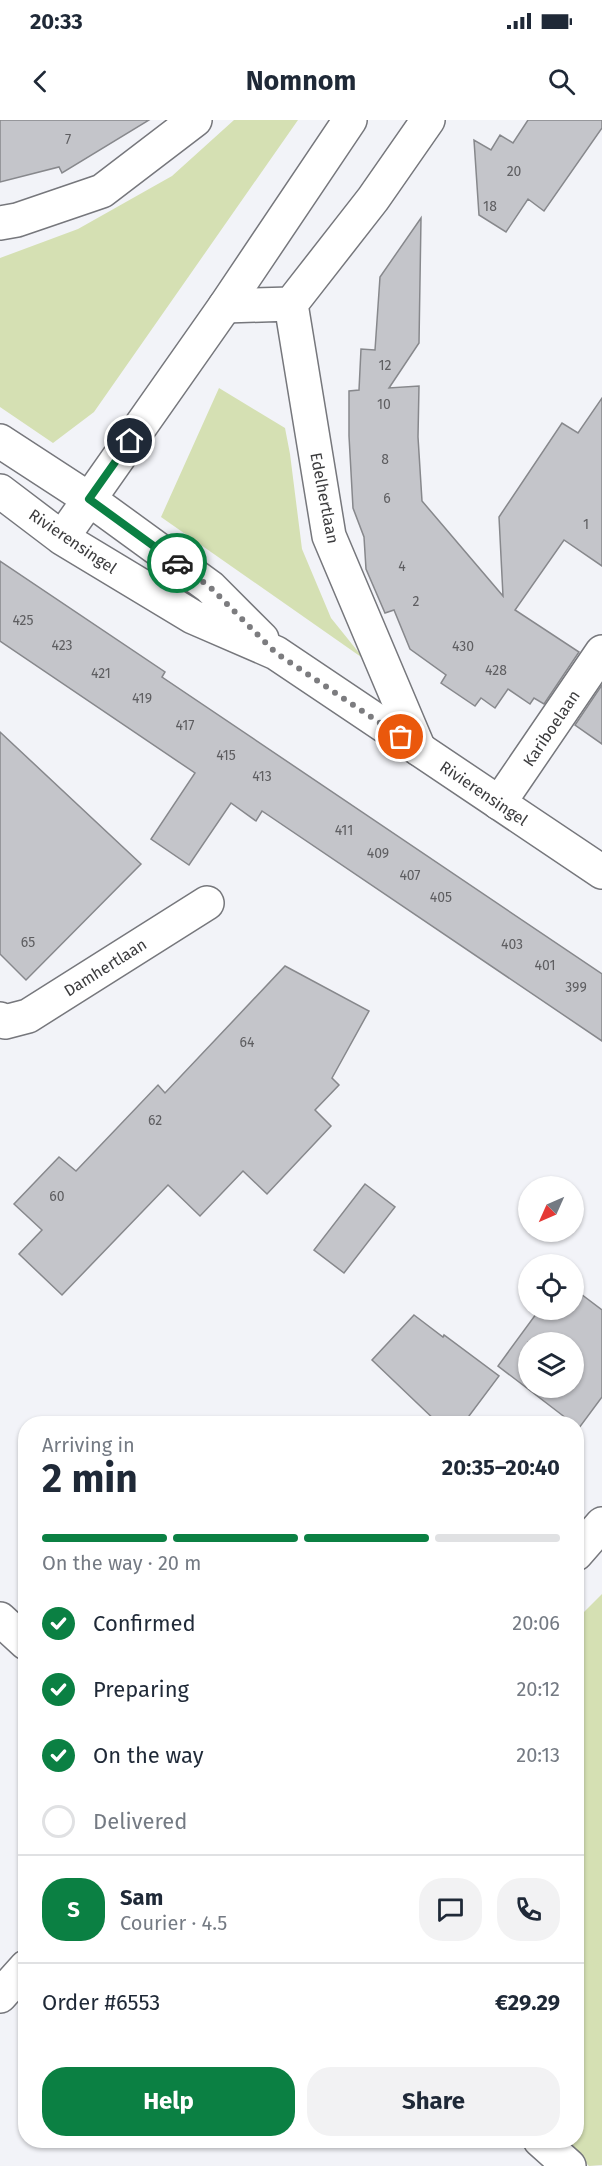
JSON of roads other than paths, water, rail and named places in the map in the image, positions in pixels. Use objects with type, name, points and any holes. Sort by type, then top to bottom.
[{"type":"street","points":[[0,223],[17,220],[102,191],[195,120]]},
{"type":"street","points":[[62,538],[225,306],[350,120]]},
{"type":"street","points":[[225,306],[291,304],[373,199],[428,120]]},
{"type":"street","name":"Edelhertlaan","points":[[291,304],[329,536],[419,749]]},
{"type":"street","name":"Rivierensingel","points":[[0,441],[89,499],[210,587],[276,653]]},
{"type":"street","name":"Rivierensingel","points":[[0,491],[62,538],[193,617],[276,653],[602,872]]},
{"type":"street","name":"Kariboelaan","points":[[499,803],[602,652]]},
{"type":"street","name":"Damhertlaan","points":[[0,1019],[5,1022],[28,1016],[207,903]]},
{"type":"street","points":[[584,1545],[602,1524]]},
{"type":"street","points":[[0,1619],[18,1636]]},
{"type":"street","points":[[0,1996],[18,1975]]},
{"type":"street","points":[[549,2148],[569,2166]]}]
